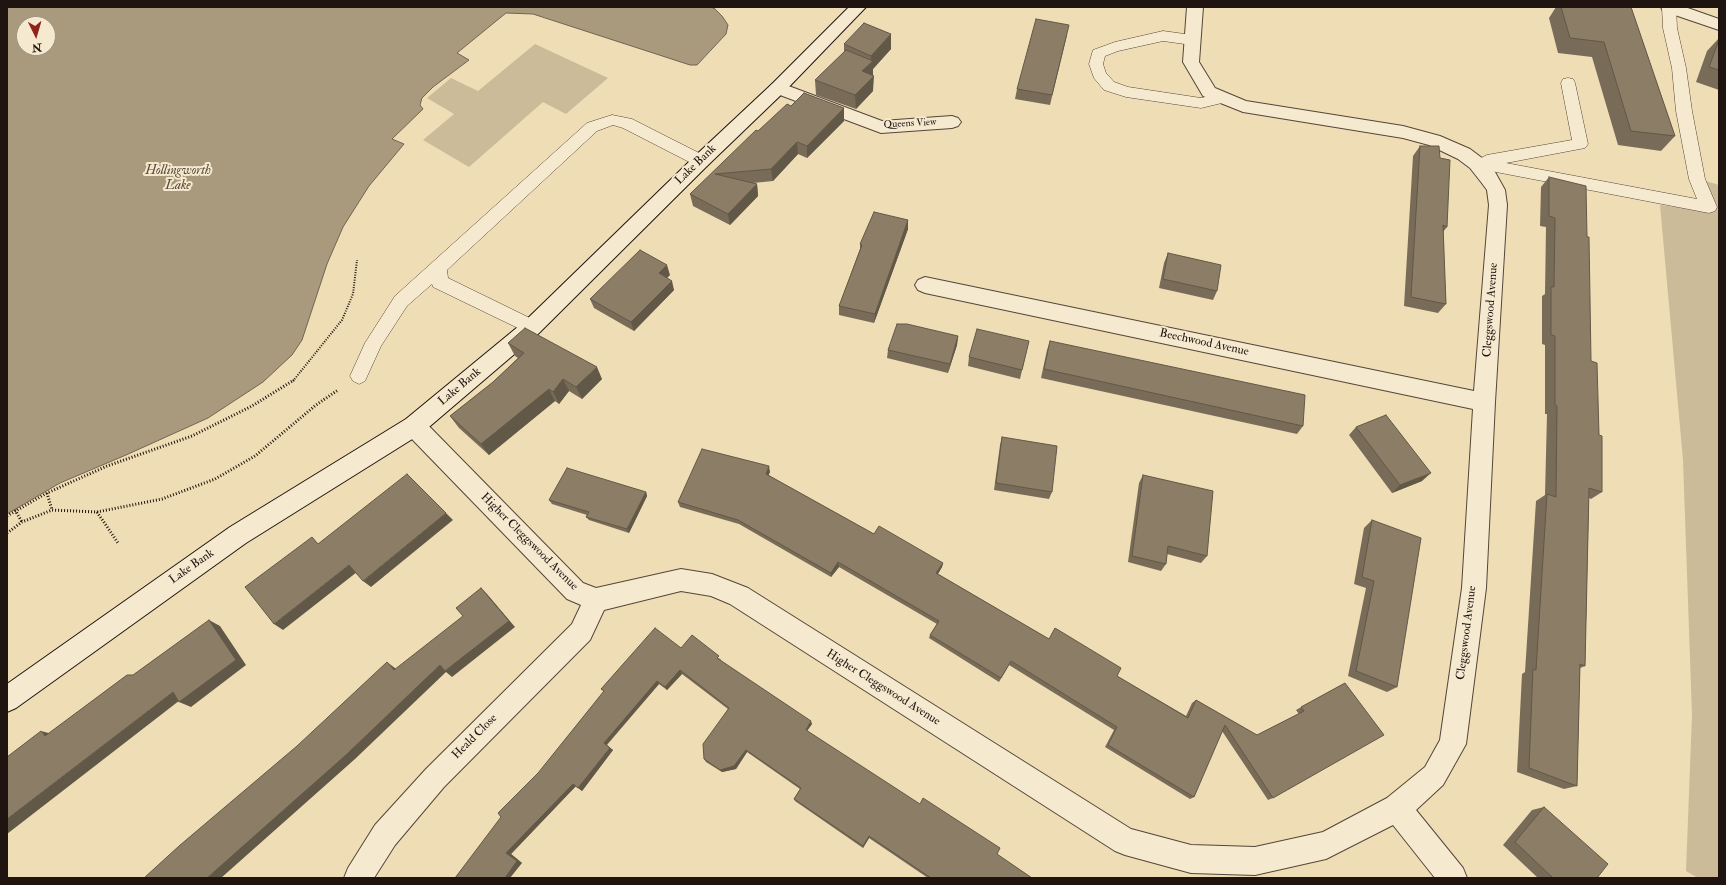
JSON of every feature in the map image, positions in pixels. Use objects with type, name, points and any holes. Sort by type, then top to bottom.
[{"type":"street","name":"Lake Bank","points":[[7,699],[238,535],[414,426],[532,327],[701,161],[778,88],[858,7]]},
{"type":"street","name":"Cleggswood Avenue","points":[[1195,7],[1191,62],[1210,92],[1221,98],[1243,106],[1403,132],[1434,140],[1464,154],[1476,163],[1488,176],[1496,190],[1498,205],[1484,402],[1474,588],[1453,744],[1434,776],[1397,808]]},
{"type":"street","points":[[1669,7],[1719,26]]},
{"type":"street","name":"Queens View","points":[[778,88],[881,127],[952,122]]},
{"type":"street","name":"Beechwood Avenue","points":[[925,285],[1484,402]]},
{"type":"street","name":"Higher Cleggswood Avenue","points":[[414,426],[575,591],[596,600],[681,580],[712,586],[738,596],[1125,841],[1191,859],[1255,861],[1326,846],[1397,808]]},
{"type":"street","name":"Heald Close","points":[[358,878],[385,835],[435,778],[581,632],[596,600]]},
{"type":"street","points":[[1397,808],[1453,878]]},
{"type":"lane","points":[[1476,163],[1709,207],[1696,171],[1684,112],[1679,68],[1670,28],[1669,7]]},
{"type":"lane","points":[[1192,40],[1163,36],[1114,47],[1098,53],[1096,64],[1099,75],[1109,86],[1126,92],[1201,103],[1221,98]]},
{"type":"lane","points":[[1476,163],[1580,144],[1568,83]]},
{"type":"lane","points":[[359,376],[374,343],[401,301],[592,127],[612,120],[627,123],[701,161]]},
{"type":"lane","points":[[439,268],[439,282],[532,327]]},
{"type":"path","points":[[7,516],[15,510],[47,493],[108,466],[192,436],[252,406],[295,380],[342,320],[353,294],[357,260]]},
{"type":"path","points":[[7,533],[22,522],[52,510],[97,512],[162,499],[215,479],[255,456],[316,406],[359,376]]},
{"type":"path","points":[[47,493],[52,510]]},
{"type":"path","points":[[15,510],[22,522]]},
{"type":"path","points":[[97,512],[118,543]]},
{"type":"shaded area","points":[[535,44],[608,78],[566,114],[543,102],[469,167],[423,140],[454,114],[427,98],[451,78],[478,91]]},
{"type":"shaded area","points":[[1706,181],[1719,185],[1719,878],[1698,878],[1686,871],[1692,715],[1683,460],[1660,205],[1708,211]]},
{"type":"water","name":"Hollingworth Lake","points":[[7,7],[708,7],[714,8],[722,16],[728,25],[726,34],[697,65],[690,65],[533,14],[506,13],[457,53],[469,60],[433,87],[422,98],[420,105],[423,109],[392,139],[404,144],[369,186],[343,227],[327,264],[302,340],[292,355],[263,382],[208,418],[60,483],[7,514]]},
{"type":"building","points":[[1561,7],[1631,7],[1675,136],[1631,131],[1604,42],[1570,38]]},
{"type":"building","points":[[1036,19],[1069,25],[1052,95],[1017,89]]},
{"type":"building","points":[[864,23],[891,34],[871,56],[844,44]]},
{"type":"building","points":[[1719,40],[1719,70],[1709,67]]},
{"type":"building","points":[[846,50],[873,61],[862,71],[874,76],[855,95],[815,80]]},
{"type":"building","points":[[804,93],[844,108],[807,146],[797,142],[771,169],[715,174],[757,184],[728,214],[690,194],[756,130],[758,131],[787,104],[791,106]]},
{"type":"building","points":[[1420,146],[1439,146],[1440,158],[1450,160],[1447,227],[1443,225],[1446,304],[1411,297]]},
{"type":"building","points":[[1549,177],[1586,186],[1587,237],[1589,237],[1591,361],[1597,363],[1599,435],[1602,436],[1602,492],[1589,488],[1585,666],[1580,664],[1577,786],[1529,768],[1533,669],[1536,670],[1547,494],[1556,497],[1557,406],[1555,405],[1555,336],[1551,335],[1551,287],[1554,287],[1555,218],[1549,216]]},
{"type":"building","points":[[874,212],[908,220],[875,314],[839,306],[862,245],[860,244]]},
{"type":"building","points":[[640,250],[667,265],[659,273],[672,281],[631,322],[590,299]]},
{"type":"building","points":[[1168,253],[1221,265],[1217,291],[1163,279]]},
{"type":"building","points":[[897,324],[907,324],[958,336],[950,364],[888,350]]},
{"type":"building","points":[[525,328],[597,367],[576,387],[563,379],[553,392],[549,389],[481,444],[450,416],[493,382],[524,353],[508,343]]},
{"type":"building","points":[[977,329],[1029,341],[1022,370],[969,357]]},
{"type":"building","points":[[1050,341],[1305,395],[1303,426],[1044,369]]},
{"type":"building","points":[[1386,415],[1431,473],[1400,485],[1356,427]]},
{"type":"building","points":[[1002,437],[1057,446],[1052,492],[996,483]]},
{"type":"building","points":[[702,449],[769,466],[766,474],[874,534],[879,526],[943,563],[936,573],[1049,639],[1055,628],[1121,668],[1117,676],[1188,718],[1196,700],[1257,735],[1304,711],[1301,707],[1345,683],[1384,735],[1273,798],[1225,725],[1194,797],[1108,745],[1117,727],[1011,661],[1001,678],[930,635],[939,621],[838,562],[831,573],[738,520],[678,502]]},
{"type":"building","points":[[567,468],[646,492],[627,529],[586,517],[589,512],[549,500]]},
{"type":"building","points":[[407,474],[446,513],[363,581],[349,565],[274,624],[245,587],[312,537],[318,544]]},
{"type":"building","points":[[1143,475],[1213,491],[1207,556],[1168,546],[1166,564],[1132,556]]},
{"type":"building","points":[[1372,520],[1421,538],[1397,687],[1356,671],[1374,581],[1362,577]]},
{"type":"building","points":[[481,588],[509,621],[445,671],[440,665],[346,755],[207,878],[144,878],[179,846],[297,746],[387,662],[394,670],[463,616],[456,608]]},
{"type":"building","points":[[209,620],[236,660],[179,702],[173,692],[7,819],[7,757],[41,731],[45,736],[127,675],[133,675]]},
{"type":"building","points":[[655,628],[681,648],[692,635],[719,656],[717,658],[811,721],[806,730],[920,804],[923,798],[1000,848],[997,854],[1032,878],[931,878],[869,836],[863,846],[794,799],[801,788],[746,750],[734,766],[720,770],[704,759],[703,744],[729,708],[680,670],[665,687],[657,681],[604,743],[610,748],[578,788],[573,784],[506,853],[517,861],[505,878],[455,878],[501,817],[498,813],[538,773],[604,691],[601,689]]},
{"type":"building","points":[[1544,807],[1608,864],[1597,878],[1553,878],[1515,842]]}]
